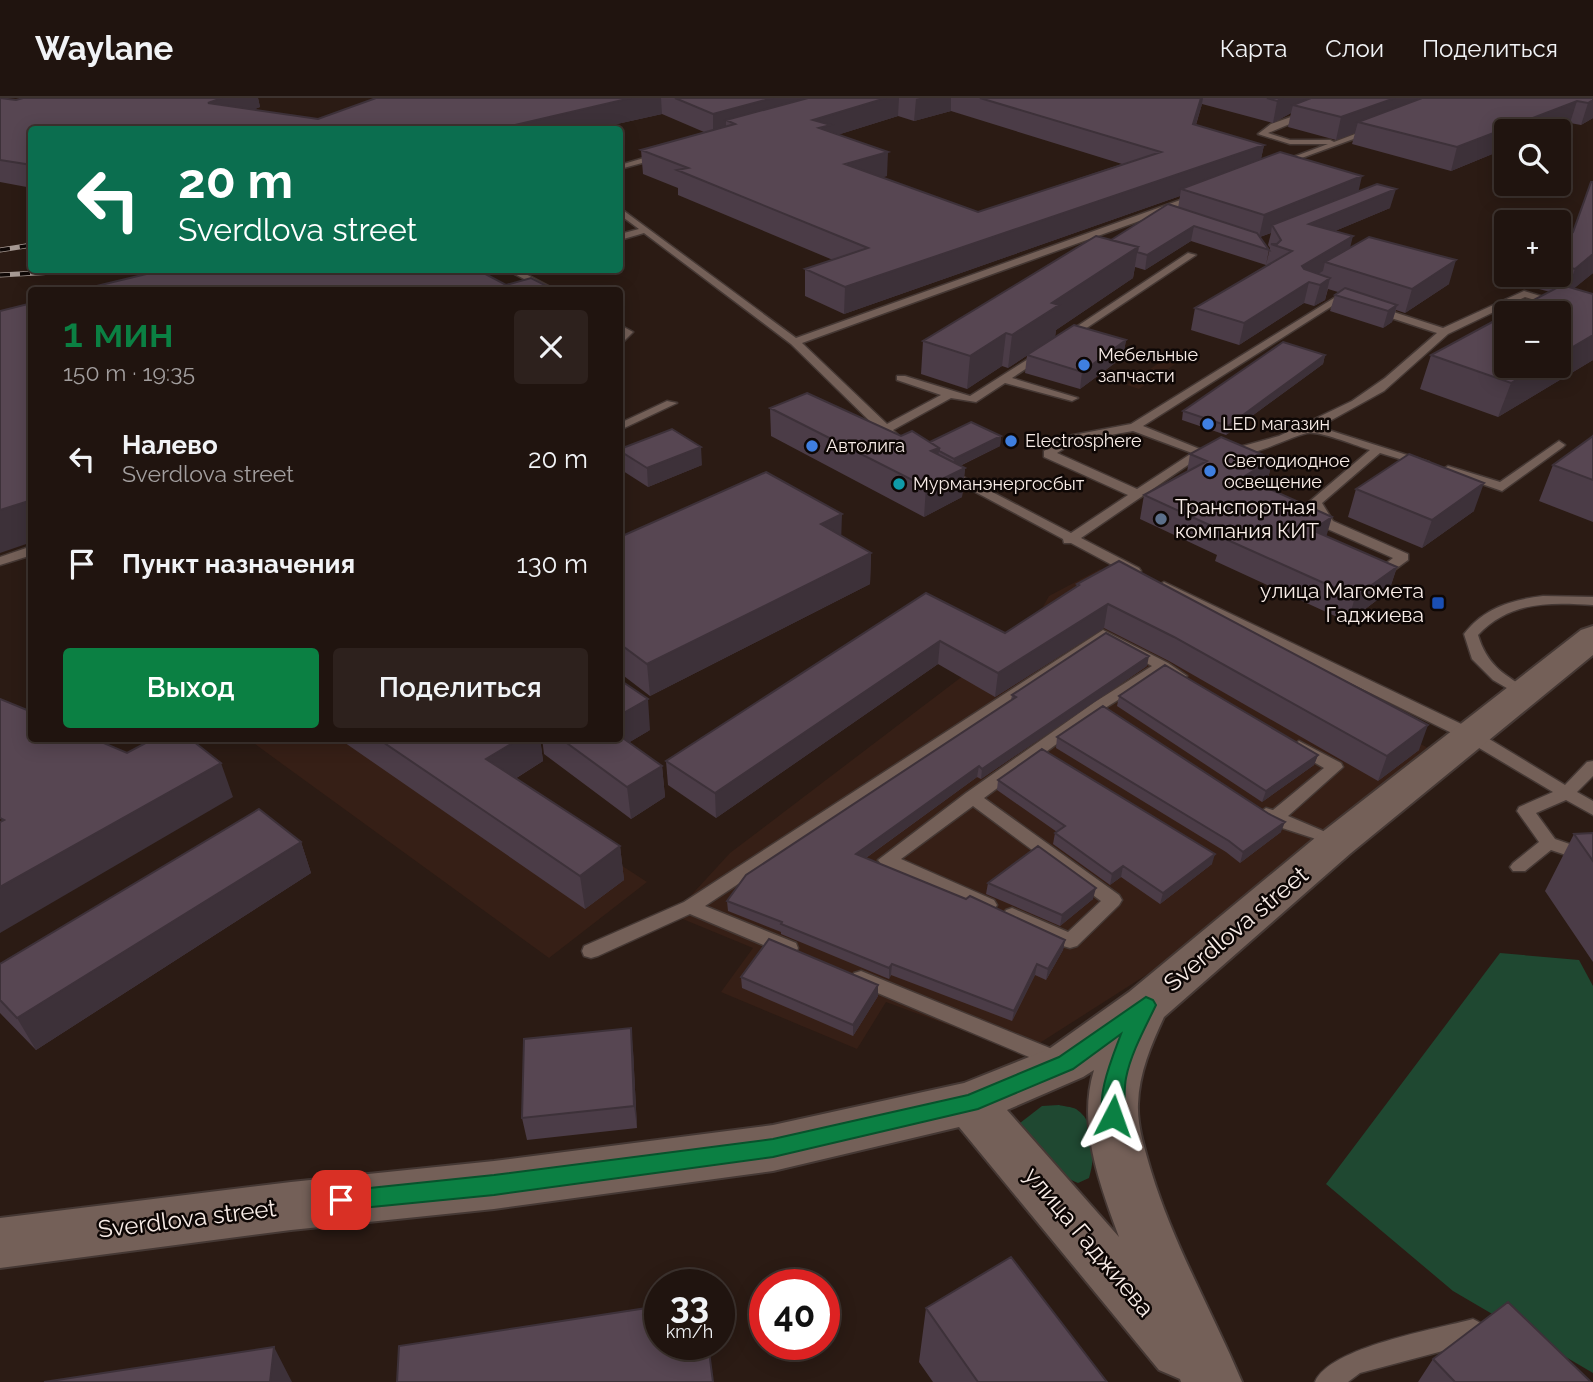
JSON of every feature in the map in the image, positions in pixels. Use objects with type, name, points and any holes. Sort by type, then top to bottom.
[{"type":"street","name":"Sverdlova street","points":[[0,1244],[291,1206],[494,1185],[773,1148],[970,1103],[1066,1063],[1146,1005],[1336,843],[1593,637]]},
{"type":"street","points":[[1146,1005],[1131,1034],[1116,1078],[1113,1116],[1126,1175],[1155,1261],[1209,1382]]},
{"type":"street","name":"улица Гаджиева","points":[[970,1103],[1209,1382]]},
{"type":"lane","points":[[1316,111],[1274,126],[1262,134],[1290,142],[1346,141]]},
{"type":"lane","points":[[1271,169],[1385,126]]},
{"type":"lane","points":[[623,166],[668,153]]},
{"type":"lane","points":[[794,342],[1056,250],[1208,192]]},
{"type":"lane","points":[[1158,211],[1175,217]]},
{"type":"lane","points":[[623,213],[743,300],[794,342],[856,409],[903,445]]},
{"type":"lane","points":[[623,236],[645,230]]},
{"type":"lane","points":[[1056,250],[1067,254]]},
{"type":"lane","points":[[901,378],[972,400],[1191,255]]},
{"type":"lane","points":[[518,273],[545,287]]},
{"type":"lane","points":[[1141,274],[1153,278]]},
{"type":"lane","points":[[1134,427],[1201,452],[1247,451],[1308,427],[1371,394],[1444,332],[1524,294],[1593,315]]},
{"type":"lane","points":[[1139,495],[1048,454],[1072,438],[1134,427],[1334,296],[1444,332]]},
{"type":"lane","points":[[1004,379],[1072,398]]},
{"type":"lane","points":[[885,430],[950,394]]},
{"type":"lane","points":[[623,426],[671,403]]},
{"type":"lane","points":[[1308,427],[1502,487],[1559,445]]},
{"type":"lane","points":[[1377,576],[1403,557],[1328,524],[1315,502],[1379,448]]},
{"type":"lane","points":[[1069,540],[1101,516],[1139,495],[1201,452]]},
{"type":"lane","points":[[934,467],[1069,540],[1143,576]]},
{"type":"lane","points":[[0,561],[28,551]]},
{"type":"lane","points":[[1156,582],[1470,736],[1593,809]]},
{"type":"lane","points":[[1524,693],[1498,677],[1477,656],[1471,634],[1482,619],[1511,604],[1563,598],[1593,601]]},
{"type":"lane","points":[[591,951],[690,907],[1103,634],[1197,687]]},
{"type":"lane","points":[[972,797],[1114,900],[1070,941],[887,860],[972,797],[1045,752],[1163,666]]},
{"type":"lane","points":[[1273,818],[1335,767],[1289,740]]},
{"type":"lane","points":[[1593,766],[1567,793],[1525,811],[1549,843],[1593,858]]},
{"type":"lane","points":[[1250,803],[1273,818],[1336,843]]},
{"type":"lane","points":[[1519,867],[1549,843]]},
{"type":"lane","points":[[690,907],[803,954]]},
{"type":"lane","points":[[841,970],[1066,1063]]},
{"type":"lane","points":[[1327,1382],[1354,1363],[1473,1331],[1499,1356]]},
{"type":"shaded area","points":[[1179,349],[1191,353],[1139,389],[1127,385]]},
{"type":"shaded area","points":[[1100,569],[1428,748],[1154,970],[1024,1053],[886,1002],[857,1049],[721,992],[753,948],[673,915],[730,853],[1035,621],[1049,596]]},
{"type":"shaded area","points":[[252,742],[432,742],[647,882],[549,958]]},
{"type":"green space","points":[[1500,953],[1579,960],[1593,986],[1593,1373],[1453,1291],[1326,1184]]},
{"type":"green space","points":[[1059,1105],[1076,1109],[1083,1115],[1091,1132],[1093,1161],[1089,1178],[1078,1183],[1043,1159],[1020,1123],[1042,1106]]},
{"type":"building","points":[[0,98],[222,98],[208,103],[318,119],[376,98],[631,98],[515,125],[518,126],[28,126],[28,164],[0,160]]},
{"type":"building","points":[[675,98],[773,98],[713,114]]},
{"type":"building","points":[[808,98],[886,98],[813,120],[831,125],[819,128],[888,152],[845,164],[978,212],[1161,152],[980,98],[1201,98],[1193,124],[1264,145],[845,287],[805,269],[868,248],[677,170],[688,168],[641,150],[735,124],[726,120]]},
{"type":"building","points":[[1311,98],[1395,98],[1341,117],[1293,105]]},
{"type":"building","points":[[1422,98],[1593,98],[1588,103],[1577,101],[1530,119],[1494,119],[1494,133],[1457,147],[1358,122]]},
{"type":"building","points":[[1280,152],[1362,176],[1264,215],[1181,189]]},
{"type":"building","points":[[1593,182],[1593,254],[1575,269],[1571,268],[1573,232]]},
{"type":"building","points":[[1377,184],[1396,189],[1309,224],[1353,236],[1302,266],[1330,278],[1320,285],[1309,282],[1244,323],[1195,308],[1292,251],[1271,244],[1277,244],[1281,240],[1272,225]]},
{"type":"building","points":[[1168,204],[1257,233],[1269,250],[1194,226],[1147,255],[1137,252],[1138,247],[1111,240]]},
{"type":"building","points":[[1096,236],[1138,247],[1052,303],[1059,305],[1012,335],[1006,333],[970,356],[923,341]]},
{"type":"building","points":[[1369,237],[1456,260],[1412,289],[1325,262]]},
{"type":"building","points":[[151,273],[484,273],[506,285],[531,278],[549,287],[92,287]]},
{"type":"building","points":[[1558,287],[1569,287],[1593,294],[1593,335],[1571,348],[1571,301],[1532,301]]},
{"type":"building","points":[[1345,288],[1397,305],[1388,311],[1335,295]]},
{"type":"building","points":[[28,304],[28,501],[0,510],[0,311]]},
{"type":"building","points":[[1494,321],[1494,377],[1431,355]]},
{"type":"building","points":[[1074,325],[1126,340],[1082,372],[1027,355]]},
{"type":"building","points":[[1283,342],[1325,355],[1228,426],[1183,411]]},
{"type":"building","points":[[1497,378],[1520,378],[1511,383]]},
{"type":"building","points":[[807,393],[901,436],[912,431],[939,448],[931,451],[965,468],[926,487],[770,408]]},
{"type":"building","points":[[971,422],[1001,436],[954,459],[939,451],[939,448],[930,442]]},
{"type":"building","points":[[672,429],[701,447],[647,468],[623,453],[623,448]]},
{"type":"building","points":[[1593,436],[1593,480],[1553,465]]},
{"type":"building","points":[[1221,437],[1273,459],[1243,477],[1332,517],[1312,530],[1397,567],[1355,597],[1221,537],[1227,533],[1144,495],[1207,461],[1190,454]]},
{"type":"building","points":[[1409,454],[1484,483],[1432,520],[1356,489]]},
{"type":"building","points":[[766,472],[842,514],[821,524],[871,553],[647,664],[623,646],[623,536]]},
{"type":"building","points":[[1119,561],[1428,725],[1387,756],[1174,637],[1108,604],[998,673],[940,641],[715,793],[666,761],[926,593],[1005,633],[1079,585],[1077,584]]},
{"type":"building","points":[[1106,633],[1149,656],[982,769],[979,766],[856,854],[966,899],[970,896],[1065,940],[1048,969],[1037,964],[1014,1011],[892,964],[889,968],[727,901],[746,875],[1016,697],[1012,695]]},
{"type":"building","points":[[1165,665],[1318,755],[1266,791],[1119,696]]},
{"type":"building","points":[[623,682],[648,699],[623,713]]},
{"type":"building","points":[[0,699],[28,710],[28,742],[101,742],[127,753],[148,742],[194,742],[221,763],[0,887],[0,822],[4,820],[0,818]]},
{"type":"building","points":[[1103,706],[1285,822],[1243,852],[1057,737]]},
{"type":"building","points":[[623,738],[662,766],[627,787],[565,742],[623,742]]},
{"type":"building","points":[[383,742],[514,742],[486,759],[620,846],[580,876]]},
{"type":"building","points":[[1042,749],[1215,854],[1163,893],[1123,866],[1112,874],[1055,833],[1065,826],[998,780]]},
{"type":"building","points":[[259,809],[301,842],[17,1018],[0,1000],[0,964]]},
{"type":"building","points":[[1593,833],[1593,861],[1574,834]]},
{"type":"building","points":[[1038,846],[1096,888],[1062,915],[988,883]]},
{"type":"building","points":[[769,939],[878,985],[853,1025],[741,977]]},
{"type":"building","points":[[631,1028],[634,1106],[522,1118],[524,1039]]},
{"type":"building","points":[[1011,1257],[1107,1382],[978,1382],[926,1308]]},
{"type":"building","points":[[1508,1302],[1591,1382],[1455,1382],[1433,1359]]},
{"type":"building","points":[[644,1308],[644,1360],[710,1360],[713,1382],[397,1382],[399,1346]]},
{"type":"building","points":[[274,1347],[270,1382],[44,1382]]},
{"type":"railway","points":[[0,250],[28,246]]},
{"type":"railway","points":[[0,275],[37,273]]},
{"type":"place","name":"Мебельные запчасти","points":[[1084,365]]},
{"type":"place","name":"LED магазин","points":[[1208,424]]},
{"type":"place","name":"Electrosphere","points":[[1011,441]]},
{"type":"place","name":"Автолига","points":[[812,446]]},
{"type":"place","name":"Светодиодное освещение","points":[[1210,471]]},
{"type":"place","name":"Мурманэнергосбыт","points":[[899,484]]},
{"type":"place","name":"Транспортная компания КИТ","points":[[1161,519]]},
{"type":"place","name":"улица Магомета Гаджиева","points":[[1438,603]]},
{"type":"route","points":[[341,1200],[494,1185],[773,1148],[970,1103],[1066,1063],[1146,1005],[1131,1034],[1116,1078],[1112,1100],[1113,1116]]}]
